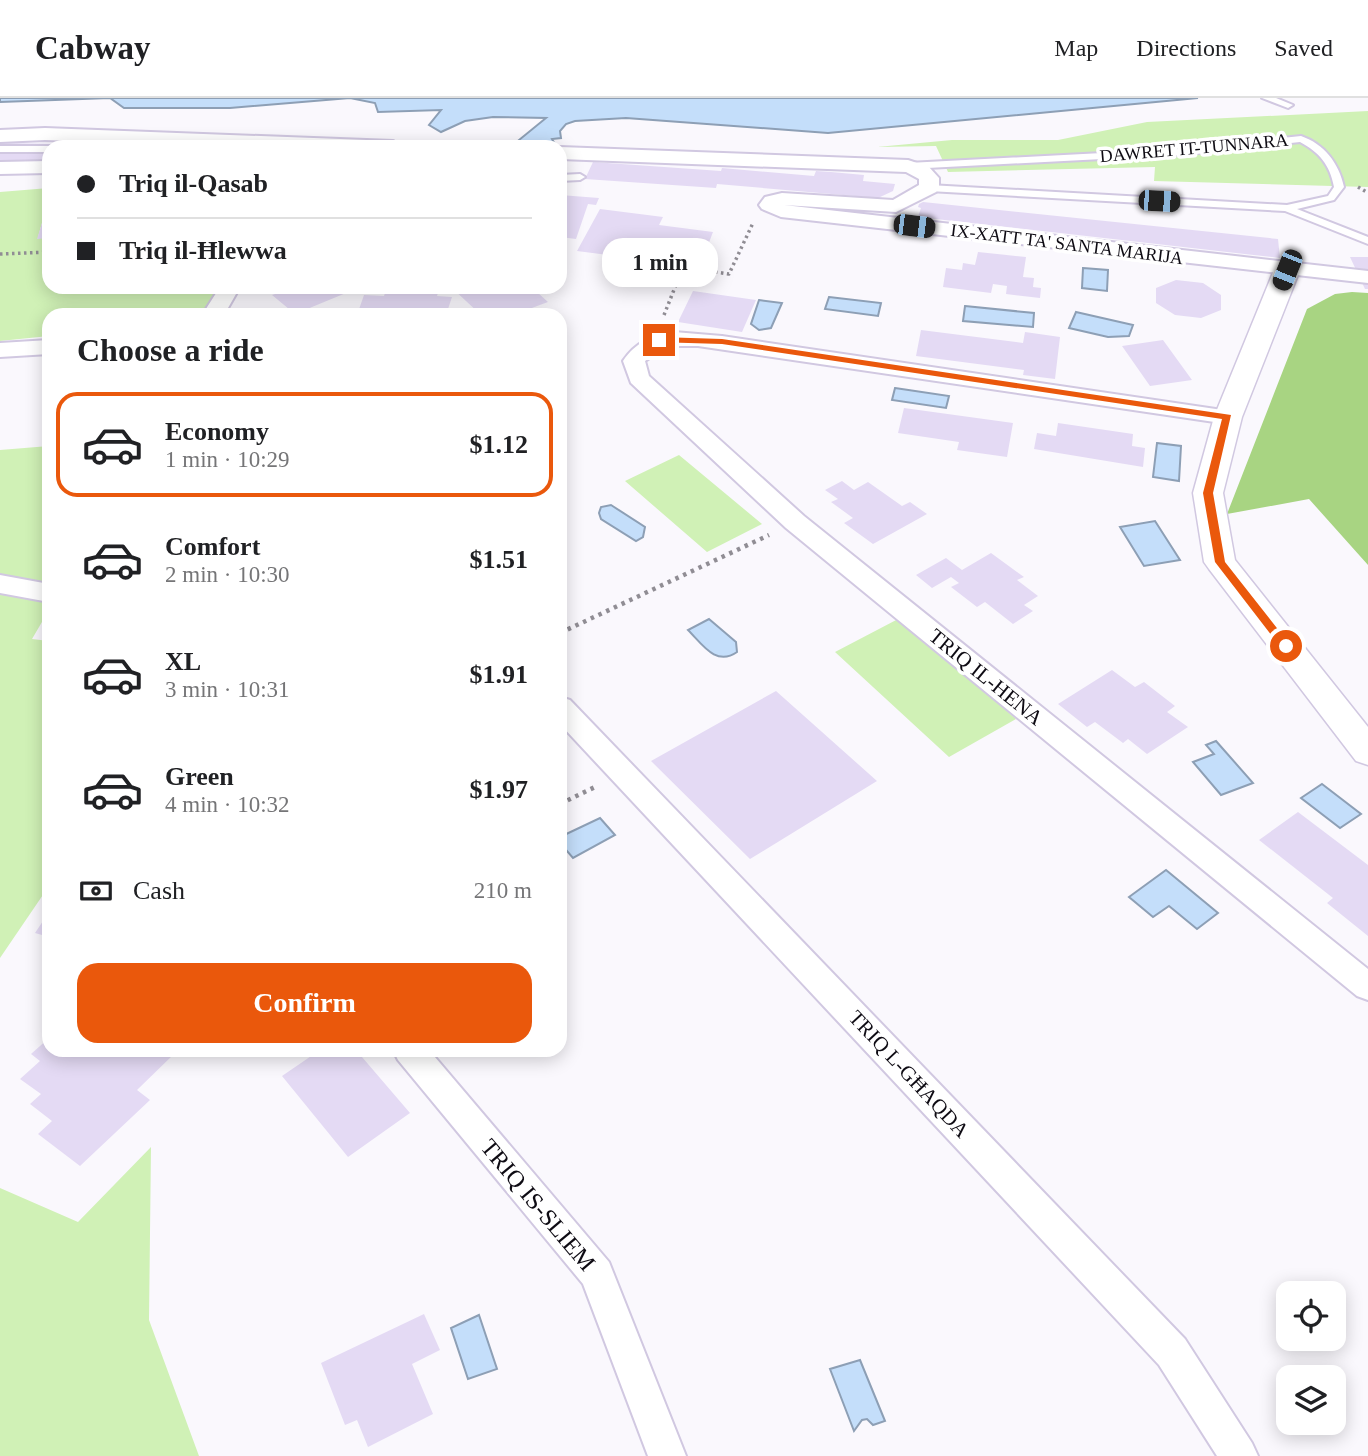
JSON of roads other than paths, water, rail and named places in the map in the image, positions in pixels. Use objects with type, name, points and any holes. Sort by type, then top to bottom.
[{"type":"street","points":[[0,136],[45,134],[206,140]]},
{"type":"street","name":"DAWRET IT-TUNNARA","points":[[567,153],[908,166]]},
{"type":"street","points":[[908,166],[922,171],[929,178],[929,188]]},
{"type":"street","points":[[0,168],[42,167]]},
{"type":"street","name":"IX-XATT TA' SANTA MARIJA","points":[[929,188],[896,206],[782,199],[772,201],[769,205],[781,211],[1368,277]]},
{"type":"street","points":[[1287,270],[1228,417],[1208,493],[1220,562],[1368,752]]},
{"type":"street","name":"TRIQ IL-HENA","points":[[1228,417],[722,342],[650,344],[634,361],[639,378],[795,522],[1368,987]]},
{"type":"street","points":[[0,350],[42,347]]},
{"type":"street","points":[[0,584],[42,592]]},
{"type":"street","name":"TRIQ L-GĦAQDA","points":[[567,714],[1172,1352],[1239,1456]]},
{"type":"street","name":"TRIQ IS-SLIEM","points":[[416,1057],[597,1275],[667,1456]]},
{"type":"lane","points":[[1267,98],[1287,104]]},
{"type":"lane","name":"DAWRET IT-TUNNARA","points":[[908,166],[1179,152],[1301,139],[1327,157],[1337,173],[1339,187],[1331,198],[1287,208],[929,188]]},
{"type":"lane","points":[[0,149],[42,149]]},
{"type":"lane","points":[[567,178],[580,177]]},
{"type":"lane","points":[[1287,208],[1368,241]]},
{"type":"water","points":[[0,98],[110,98],[0,102]]},
{"type":"water","points":[[110,98],[350,98],[230,108],[124,108]]},
{"type":"water","points":[[350,98],[1198,98],[828,133],[626,118],[575,121],[566,124],[560,131],[561,138],[553,140],[519,140],[546,118],[493,117],[465,121],[441,132],[429,125],[441,110],[378,112],[375,103]]},
{"type":"water","points":[[1083,268],[1108,270],[1107,291],[1082,288]]},
{"type":"water","points":[[829,297],[881,303],[878,316],[825,309]]},
{"type":"water","points":[[759,300],[782,303],[771,328],[759,330],[751,324]]},
{"type":"water","points":[[965,306],[1034,313],[1033,327],[963,321]]},
{"type":"water","points":[[1076,312],[1133,325],[1129,336],[1108,337],[1069,328]]},
{"type":"water","points":[[895,388],[949,396],[946,408],[892,400]]},
{"type":"water","points":[[1157,443],[1181,446],[1179,481],[1153,477]]},
{"type":"water","points":[[611,505],[645,527],[643,537],[636,541],[601,519],[601,507]]},
{"type":"water","points":[[1155,521],[1180,560],[1144,566],[1120,527]]},
{"type":"water","points":[[709,619],[736,642],[737,652],[722,657],[716,655],[688,630]]},
{"type":"water","points":[[1216,741],[1253,783],[1221,795],[1193,762],[1214,754],[1206,745]]},
{"type":"water","points":[[1322,784],[1361,814],[1340,828],[1301,798]]},
{"type":"water","points":[[600,818],[615,835],[573,858],[567,851],[567,834]]},
{"type":"water","points":[[1166,870],[1218,913],[1197,929],[1169,906],[1153,917],[1129,897]]},
{"type":"water","points":[[479,1315],[497,1369],[468,1379],[451,1328]]},
{"type":"water","points":[[860,1360],[885,1421],[873,1425],[867,1419],[862,1420],[854,1431],[830,1369]]}]
